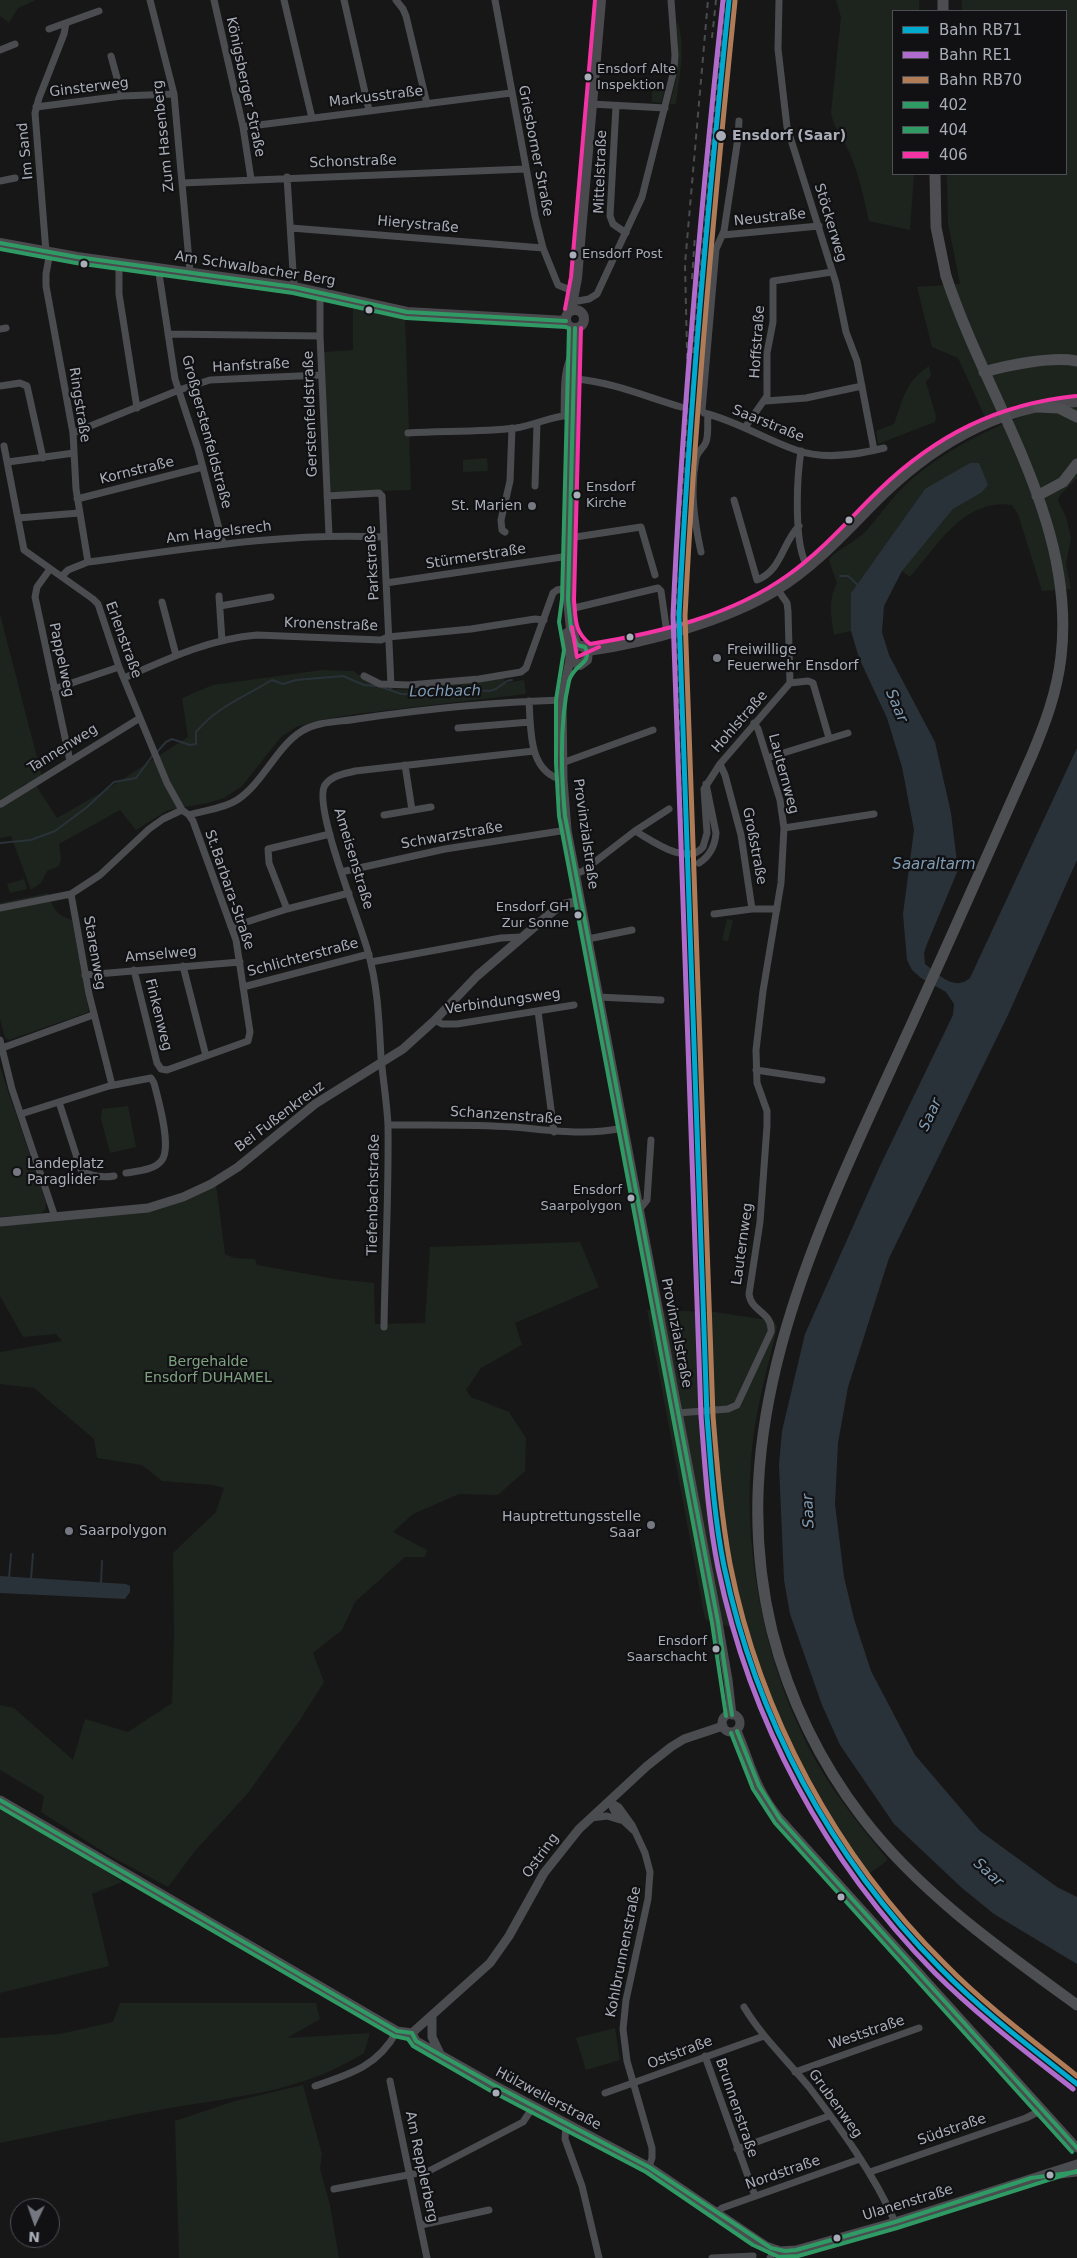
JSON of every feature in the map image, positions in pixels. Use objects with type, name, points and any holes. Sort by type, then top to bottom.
[{"type":"highway","points":[[935,175],[936,227],[946,276]]},
{"type":"main road","points":[[576,303],[567,313],[566,321],[569,326],[575,328],[581,326],[584,321],[584,315],[576,303],[577,278],[601,0]]},
{"type":"main road","name":"Am Schwalbacher Berg","points":[[0,243],[48,252],[294,287],[407,312],[566,321]]},
{"type":"main road","points":[[946,276],[1051,531],[1062,590],[1063,637],[1057,678],[1044,726],[1032,756],[828,1210],[810,1256],[788,1324],[766,1409],[759,1460],[757,1513],[762,1584],[775,1643],[795,1701],[828,1765],[862,1817],[908,1870],[948,1906],[1077,2004]]},
{"type":"main road","name":"Provinzialstraße","points":[[574,655],[568,588],[570,538],[568,415],[574,380],[575,328]]},
{"type":"main road","points":[[984,372],[1008,365],[1061,360],[1077,361]]},
{"type":"main road","points":[[588,654],[667,633],[733,612],[778,590],[808,567],[885,493],[930,455],[987,423],[1056,400],[1077,397]]},
{"type":"main road","points":[[1029,409],[1077,402]]},
{"type":"main road","points":[[1029,409],[1059,408],[1077,417]]},
{"type":"main road","points":[[1037,496],[1063,482],[1077,464]]},
{"type":"main road","points":[[582,646],[588,654],[584,663],[574,655],[582,646]]},
{"type":"street","name":"Zum Hasenberg","points":[[150,0],[174,94],[190,272]]},
{"type":"street","name":"Königsberger Straße","points":[[214,0],[243,127],[251,179]]},
{"type":"street","points":[[284,0],[312,118]]},
{"type":"street","points":[[344,0],[370,110]]},
{"type":"street","points":[[396,0],[406,16],[427,104]]},
{"type":"street","name":"Griesborner Straße","points":[[495,0],[525,169],[543,248],[556,282],[576,303]]},
{"type":"street","points":[[576,303],[590,299],[597,294],[646,186],[674,63],[671,0]]},
{"type":"street","name":"Stöckerweg","points":[[779,0],[778,49],[788,127],[819,226],[846,332],[855,354],[874,450]]},
{"type":"street","points":[[49,29],[99,11]]},
{"type":"street","name":"Im Sand","points":[[48,252],[35,120],[36,107],[64,34],[66,23]]},
{"type":"street","points":[[0,50],[15,44]]},
{"type":"street","points":[[112,56],[122,96]]},
{"type":"street","name":"Ginsterweg","points":[[36,107],[122,96],[174,94]]},
{"type":"street","name":"Markusstraße","points":[[243,127],[512,94]]},
{"type":"street","points":[[591,104],[665,108]]},
{"type":"street","name":"Mittelstraße","points":[[616,106],[610,216],[613,224],[626,233]]},
{"type":"street","points":[[701,552],[693,514],[696,460],[698,450],[707,440],[706,413],[702,406],[716,249],[723,235],[739,121]]},
{"type":"street","name":"Schonstraße","points":[[182,183],[525,169]]},
{"type":"street","points":[[0,180],[15,178]]},
{"type":"street","points":[[287,178],[294,287]]},
{"type":"street","name":"Neustraße","points":[[723,235],[819,226]]},
{"type":"street","name":"Hierystraße","points":[[291,228],[543,248]]},
{"type":"street","name":"Ringstraße","points":[[48,252],[46,286],[72,433],[79,513],[88,562]]},
{"type":"street","points":[[119,262],[118,294],[137,408]]},
{"type":"street","name":"Großgerstenfeldstraße","points":[[158,267],[179,390],[203,467],[223,544]]},
{"type":"street","name":"Hoffstraße","points":[[766,401],[768,392],[767,353],[773,322],[773,281],[832,272]]},
{"type":"street","name":"Gerstenfeldstraße","points":[[320,292],[321,375],[330,535]]},
{"type":"street","points":[[168,334],[320,336]]},
{"type":"street","name":"Provinzialstraße","points":[[568,415],[566,373],[570,358],[575,351]]},
{"type":"street","name":"Hanfstraße","points":[[72,433],[179,390],[210,380],[321,375]]},
{"type":"street","points":[[574,380],[586,380],[681,407]]},
{"type":"street","points":[[0,386],[20,383],[27,386],[42,458]]},
{"type":"street","points":[[746,426],[766,401],[806,398],[862,386]]},
{"type":"street","name":"Saarstraße","points":[[706,413],[746,426],[801,451],[838,455],[884,448]]},
{"type":"street","points":[[408,433],[512,428],[537,424],[568,415]]},
{"type":"street","points":[[535,486],[537,424]]},
{"type":"street","points":[[505,532],[502,530],[501,520],[509,492],[512,428]]},
{"type":"street","name":"Erlenstraße","points":[[4,446],[24,550],[98,604],[119,667],[171,792],[182,810]]},
{"type":"street","points":[[801,451],[798,485],[799,526],[802,555],[808,567]]},
{"type":"street","points":[[8,462],[74,453]]},
{"type":"street","name":"Kornstraße","points":[[78,500],[203,467]]},
{"type":"street","name":"Parkstraße","points":[[327,496],[381,494],[391,685]]},
{"type":"street","points":[[734,500],[757,580],[769,574],[775,567],[799,526]]},
{"type":"street","points":[[18,518],[79,513]]},
{"type":"street","points":[[570,538],[641,527],[655,575]]},
{"type":"street","name":"Am Hagelsrech","points":[[62,576],[68,570],[88,562],[223,544],[330,535],[384,537]]},
{"type":"street","name":"Stürmerstraße","points":[[386,583],[569,556]]},
{"type":"street","name":"Pappelweg","points":[[50,569],[37,587],[35,597],[70,761]]},
{"type":"street","points":[[569,604],[588,604],[655,587],[661,591],[667,633]]},
{"type":"street","points":[[364,676],[380,684],[391,685],[428,684],[521,672],[526,668],[554,593],[557,590],[568,588]]},
{"type":"street","points":[[778,590],[787,603],[790,683],[808,681],[813,683],[829,738]]},
{"type":"street","points":[[219,596],[222,641]]},
{"type":"street","points":[[220,606],[270,597]]},
{"type":"street","points":[[162,602],[176,655]]},
{"type":"street","name":"Kronenstraße","points":[[124,678],[176,655],[222,641],[257,635],[381,640],[388,637],[471,630],[536,619],[544,620]]},
{"type":"street","name":"Provinzialstraße","points":[[574,655],[564,684],[562,700],[562,780],[567,830],[678,1413],[731,1697],[732,1714]]},
{"type":"street","name":"Provinzialstraße","points":[[563,734],[574,655]]},
{"type":"street","points":[[54,689],[119,667]]},
{"type":"street","name":"Hohlstraße","points":[[635,830],[667,849],[679,853],[696,853],[701,850],[707,839],[702,795],[706,784],[754,723],[790,683]]},
{"type":"street","points":[[0,908],[71,894],[100,875],[148,829],[163,819],[182,810],[190,815],[237,800],[254,785],[294,737],[312,726],[382,716],[529,701],[562,700]]},
{"type":"street","points":[[529,701],[536,760],[546,774],[562,780]]},
{"type":"street","name":"Tannenweg","points":[[1,804],[140,718]]},
{"type":"street","points":[[458,728],[530,722]]},
{"type":"street","name":"Lauternweg","points":[[678,1413],[728,1409],[737,1405],[772,1332],[772,1325],[768,1317],[751,1304],[748,1294],[760,1222],[766,1153],[766,1111],[757,1083],[756,1050],[761,1004],[778,909],[783,863],[784,828],[781,805],[758,729],[754,723]]},
{"type":"street","points":[[562,763],[653,730]]},
{"type":"street","points":[[767,758],[848,733]]},
{"type":"street","name":"Ameisenstraße","points":[[382,1064],[380,1021],[371,962],[330,834],[322,792],[327,783],[338,775],[406,765],[534,751]]},
{"type":"street","name":"Großstraße","points":[[720,764],[726,775],[741,836],[752,909]]},
{"type":"street","points":[[406,765],[412,810]]},
{"type":"street","points":[[699,863],[708,855],[715,841],[716,833],[706,784]]},
{"type":"street","points":[[384,815],[431,807]]},
{"type":"street","points":[[575,874],[583,871],[635,830],[668,809]]},
{"type":"street","points":[[784,828],[874,814]]},
{"type":"street","name":"St.Barbara-Straße","points":[[190,815],[231,927],[240,962],[250,1032],[248,1041],[206,1056]]},
{"type":"street","name":"Schwarzstraße","points":[[341,872],[445,849],[567,830]]},
{"type":"street","points":[[287,909],[269,862],[268,849],[330,834]]},
{"type":"street","points":[[231,927],[287,909],[349,893]]},
{"type":"street","name":"Starenweg","points":[[71,894],[93,1015],[112,1085]]},
{"type":"street","name":"Bei Fußenkreuz","points":[[0,1222],[148,1208],[197,1191],[238,1167],[315,1104],[382,1064],[403,1049],[435,1020],[456,996],[522,937],[562,905],[580,900]]},
{"type":"street","points":[[714,914],[752,909],[778,909]]},
{"type":"street","points":[[588,938],[632,930]]},
{"type":"street","name":"Schlichterstraße","points":[[371,962],[501,938],[522,937]]},
{"type":"street","points":[[501,938],[505,952]]},
{"type":"street","name":"Schlichterstraße","points":[[243,987],[369,954]]},
{"type":"street","name":"Amselweg","points":[[85,975],[240,962]]},
{"type":"street","points":[[183,966],[206,1056]]},
{"type":"street","name":"Finkenweg","points":[[134,970],[161,1070],[167,1070],[206,1056]]},
{"type":"street","points":[[598,997],[661,1000]]},
{"type":"street","name":"Verbindungsweg","points":[[435,1020],[442,1024],[457,1024],[574,1005]]},
{"type":"street","points":[[538,1011],[554,1132]]},
{"type":"street","points":[[2,1048],[93,1015]]},
{"type":"street","points":[[0,1040],[21,1114],[55,1217]]},
{"type":"street","name":"Tiefenbachstraße","points":[[382,1064],[388,1125],[384,1327]]},
{"type":"street","points":[[756,1070],[822,1080]]},
{"type":"street","points":[[21,1114],[112,1085],[151,1078],[154,1082],[166,1139],[166,1154],[162,1161],[153,1167],[126,1173]]},
{"type":"street","points":[[59,1102],[81,1170],[101,1177],[114,1176]]},
{"type":"street","name":"Schanzenstraße","points":[[388,1125],[493,1126],[554,1132],[588,1133],[623,1128]]},
{"type":"street","points":[[639,1210],[647,1200],[651,1140]]},
{"type":"street","points":[[737,1731],[728,1732],[723,1726],[724,1718],[732,1714],[737,1716],[740,1721],[737,1731],[754,1781],[772,1809],[1077,2148]]},
{"type":"street","name":"Ostring","points":[[412,2033],[490,1963],[509,1936],[536,1885],[554,1858],[590,1818],[647,1766],[671,1747],[684,1739],[723,1726]]},
{"type":"street","points":[[0,1800],[397,2031],[412,2033]]},
{"type":"street","name":"Kohlbrunnenstraße","points":[[610,1801],[612,1809],[622,1822]]},
{"type":"street","name":"Kohlbrunnenstraße","points":[[610,1801],[621,1811],[646,1853],[650,1881],[623,2017],[625,2050],[652,2148],[649,2167]]},
{"type":"street","name":"Kohlbrunnenstraße","points":[[590,1818],[607,1816],[622,1822],[633,1830]]},
{"type":"street","name":"Grubenweg","points":[[744,2007],[764,2036],[796,2072],[870,2172],[895,2222]]},
{"type":"street","points":[[432,2016],[434,2041],[442,2056]]},
{"type":"street","name":"Weststraße","points":[[796,2072],[919,2028]]},
{"type":"street","points":[[315,2086],[344,2076],[372,2062],[384,2051],[397,2031]]},
{"type":"street","name":"Hülzweilerstraße","points":[[412,2033],[416,2041],[442,2056],[533,2107],[649,2167],[772,2254]]},
{"type":"street","name":"Oststraße","points":[[606,2093],[764,2036]]},
{"type":"street","name":"Brunnenstraße","points":[[705,2056],[755,2196]]},
{"type":"street","name":"Am Repplerberg","points":[[390,2082],[428,2258]]},
{"type":"street","points":[[334,2189],[409,2176],[438,2166],[522,2122],[533,2107]]},
{"type":"street","name":"Südstraße","points":[[870,2172],[1026,2118],[1042,2110]]},
{"type":"street","points":[[737,2149],[829,2116]]},
{"type":"street","points":[[566,2124],[565,2139],[582,2186],[599,2258]]},
{"type":"street","name":"Nordstraße","points":[[716,2213],[722,2208],[860,2159]]},
{"type":"street","name":"Ulanenstraße","points":[[772,2254],[796,2250],[895,2222],[1077,2164]]},
{"type":"street","name":"Ulanenstraße","points":[[1049,2174],[1077,2172]]},
{"type":"street","points":[[421,2224],[488,2210]]},
{"type":"street","points":[[712,2258],[753,2256]]},
{"type":"green space","points":[[0,0],[36,0],[18,8],[9,23],[0,16]]},
{"type":"green space","points":[[836,0],[919,0],[919,10],[892,10],[892,175],[914,175],[910,230],[869,221],[855,166],[837,131],[831,113],[841,17]]},
{"type":"green space","points":[[962,0],[1077,0],[1077,478],[1060,495],[1058,501],[1066,517],[1071,538],[1066,564],[1071,589],[1042,591],[1018,514],[1012,505],[995,505],[980,509],[966,516],[942,538],[910,577],[902,571],[953,509],[981,493],[925,489],[851,593],[851,631],[834,635],[831,602],[837,583],[829,560],[833,555],[863,534],[900,490],[925,468],[965,443],[1023,416],[1018,404],[985,417],[958,358],[932,347],[917,287],[960,284],[948,223],[947,175],[1067,175],[1067,10],[962,10]]},
{"type":"green space","points":[[677,23],[681,43],[681,64],[676,104],[670,104],[678,70]]},
{"type":"green space","points":[[652,86],[666,87],[661,103],[652,102]]},
{"type":"green space","points":[[353,306],[405,316],[411,490],[329,493],[324,352],[353,350]]},
{"type":"green space","points":[[929,366],[931,376],[926,382],[936,416],[935,422],[878,444],[876,431],[894,424],[910,385]]},
{"type":"green space","points":[[487,458],[488,471],[463,472],[463,460]]},
{"type":"green space","points":[[0,614],[43,781],[37,787],[57,818],[109,788],[188,737],[182,698],[213,685],[322,670],[353,671],[367,680],[388,689],[411,690],[504,678],[505,683],[524,680],[526,694],[356,714],[321,720],[296,727],[281,737],[242,786],[224,798],[208,803],[168,810],[136,830],[120,810],[59,844],[61,859],[59,866],[47,871],[41,883],[31,890],[11,836],[0,838],[0,806],[29,788],[26,783],[0,804]]},
{"type":"green space","points":[[24,879],[27,889],[10,893],[7,884]]},
{"type":"green space","points":[[48,893],[51,903],[56,910],[62,916],[72,920],[89,1012],[9,1040],[5,1038],[0,1019],[0,903]]},
{"type":"green space","points":[[727,919],[733,920],[728,941],[722,940]]},
{"type":"green space","points":[[0,1067],[46,1202],[45,1210],[40,1214],[0,1217]]},
{"type":"green space","points":[[128,1106],[136,1147],[110,1153],[101,1119],[102,1109]]},
{"type":"green space","name":"Bergehalde Ensdorf DUHAMEL","points":[[216,1184],[225,1254],[234,1258],[255,1259],[257,1265],[335,1279],[374,1283],[375,1324],[425,1323],[430,1247],[580,1242],[599,1287],[515,1323],[522,1345],[481,1368],[466,1390],[471,1397],[509,1412],[526,1438],[525,1471],[498,1495],[459,1494],[413,1514],[393,1532],[427,1550],[425,1557],[405,1557],[355,1602],[342,1630],[313,1653],[324,1682],[300,1720],[248,1793],[195,1851],[168,1887],[110,1856],[41,1812],[44,1796],[0,1770],[0,1705],[14,1708],[73,1760],[85,1719],[128,1732],[172,1703],[174,1635],[173,1553],[216,1512],[224,1488],[213,1485],[162,1481],[142,1465],[97,1458],[94,1439],[34,1388],[0,1384],[0,1352],[62,1341],[56,1334],[23,1337],[0,1296],[0,1226],[124,1214]]},
{"type":"green space","points":[[647,1310],[715,1312],[774,1321],[777,1327],[758,1410],[751,1460],[751,1537],[755,1577],[772,1655],[800,1729],[833,1789],[888,1860],[866,1876],[828,1817],[795,1757],[767,1695],[744,1629],[736,1629],[705,1619]]},
{"type":"green space","points":[[0,1810],[82,1854],[122,1882],[92,1894],[109,1966],[0,1993]]},
{"type":"green space","points":[[120,2003],[316,2003],[320,2019],[287,2038],[370,2033],[364,2053],[316,2077],[292,2085],[242,2096],[143,2113],[0,2143],[0,2038],[60,2034],[113,2022]]},
{"type":"green space","points":[[615,2028],[620,2060],[586,2070],[576,2038]]},
{"type":"green space","points":[[303,2085],[322,2154],[320,2169],[330,2205],[339,2258],[179,2258],[175,2121],[235,2101]]},
{"type":"water","points":[[970,463],[979,463],[988,485],[981,493],[953,509],[902,571],[884,606],[882,632],[889,655],[935,742],[951,813],[958,870],[927,944],[924,953],[925,964],[941,977],[952,982],[964,982],[970,978],[1077,748],[1077,860],[1008,1015],[889,1258],[848,1387],[838,1443],[835,1504],[844,1577],[854,1619],[871,1671],[915,1755],[980,1831],[1057,1887],[1077,1897],[1077,1964],[994,1914],[962,1888],[894,1824],[840,1745],[822,1705],[790,1614],[784,1580],[779,1465],[782,1431],[805,1334],[880,1166],[953,1015],[954,1004],[946,992],[921,978],[912,970],[907,960],[903,914],[914,830],[902,767],[887,718],[859,658],[851,631],[851,593],[925,489]]},
{"type":"water","points":[[0,1576],[126,1584],[130,1586],[130,1592],[125,1599],[0,1593]]},
{"type":"waterway","name":"Lochbach","points":[[840,576],[848,576],[859,586]]},
{"type":"waterway","name":"Lochbach","points":[[157,752],[166,742],[172,739],[190,745],[196,744],[196,732],[213,715],[272,680],[283,684],[296,680],[343,676],[364,685],[376,686]]},
{"type":"waterway","name":"Lochbach","points":[[381,687],[401,694],[430,695],[460,689],[489,691],[512,680]]},
{"type":"waterway","name":"Lochbach","points":[[0,843],[31,840],[55,831],[86,808],[114,782],[136,778],[153,755]]},
{"type":"waterway","points":[[9,1579],[11,1554]]},
{"type":"waterway","points":[[31,1579],[33,1554]]},
{"type":"waterway","points":[[101,1584],[102,1561]]},
{"type":"railway","points":[[685,458],[688,395],[685,264],[708,0]]},
{"type":"railway","points":[[712,38],[716,0]]},
{"type":"railway","points":[[693,353],[725,0]]},
{"type":"railway","points":[[692,279],[695,235]]},
{"type":"railway","points":[[684,467],[677,555],[676,616],[689,1092]]},
{"type":"rail line","name":"RE1","points":[[723,0],[693,308],[673,616],[701,1416],[707,1492],[718,1568],[732,1625],[750,1680],[772,1734],[797,1786],[826,1836],[859,1884],[895,1930],[935,1973],[985,2018],[1073,2089]]},
{"type":"rail line","name":"RB71","points":[[729,0],[700,308],[679,616],[707,1416],[713,1491],[724,1566],[738,1622],[756,1677],[778,1731],[803,1783],[832,1833],[865,1880],[901,1925],[940,1968],[989,2014],[1077,2084]]},
{"type":"rail line","name":"RB70","points":[[735,1],[706,308],[685,616],[713,1416],[727,1546],[743,1620],[761,1675],[782,1728],[808,1780],[837,1830],[870,1877],[906,1922],[945,1964],[992,2008],[1077,2076]]},
{"type":"transit line","name":"406","points":[[565,309],[571,277],[595,0]]},
{"type":"transit line","name":"402","points":[[0,243],[77,257],[294,287],[407,312],[566,321]]},
{"type":"transit line","name":"404","points":[[0,249],[76,263],[293,293],[406,318],[566,327]]},
{"type":"transit line","name":"404","points":[[569,328],[562,599],[559,622],[564,650],[556,700],[556,763],[559,816],[712,1623],[726,1716]]},
{"type":"transit line","name":"402","points":[[575,328],[568,600],[571,629],[577,645],[585,647],[587,657],[571,675],[566,697],[562,731],[565,816],[718,1622],[732,1715]]},
{"type":"transit line","name":"406","points":[[581,328],[574,600],[578,630],[590,644],[668,628],[693,621],[743,602],[800,566],[901,470],[946,438],[970,425],[1020,406],[1076,396]]},
{"type":"transit line","name":"406","points":[[572,627],[577,657],[599,647]]},
{"type":"transit line","name":"402","points":[[737,1731],[759,1786],[780,1819],[1077,2148]]},
{"type":"transit line","name":"404","points":[[731,1733],[753,1789],[775,1823],[1072,2152]]},
{"type":"transit line","name":"402","points":[[0,1800],[397,2031],[412,2033],[416,2041],[494,2085],[649,2167],[771,2248],[785,2251],[796,2250],[895,2222],[1031,2178],[1077,2172]]},
{"type":"transit line","name":"404","points":[[0,1807],[394,2036],[408,2039],[413,2046],[491,2091],[646,2172],[753,2245],[779,2257],[798,2256],[897,2228],[1077,2171]]},
{"type":"place","name":"Ensdorf Alte Inspektion","points":[[588,77]]},
{"type":"place","name":"Ensdorf (Saar)","points":[[721,136]]},
{"type":"place","name":"Ensdorf Post","points":[[573,255]]},
{"type":"place","name":"Ensdorf Kirche","points":[[577,495]]},
{"type":"place","name":"St. Marien","points":[[532,506]]},
{"type":"place","name":"Freiwillige Feuerwehr Ensdorf","points":[[717,658]]},
{"type":"place","name":"Ensdorf GH Zur Sonne","points":[[578,915]]},
{"type":"place","name":"Landeplatz Paraglider","points":[[17,1172]]},
{"type":"place","name":"Ensdorf Saarpolygon","points":[[631,1198]]},
{"type":"place","name":"Hauptrettungsstelle Saar","points":[[651,1525]]},
{"type":"place","name":"Saarpolygon","points":[[69,1531]]},
{"type":"place","name":"Ensdorf Saarschacht","points":[[716,1649]]},
{"type":"water label","name":"Saar","points":[[896,706]]},
{"type":"water label","name":"Saaraltarm","points":[[934,865]]},
{"type":"water label","name":"Saar","points":[[931,1115]]},
{"type":"water label","name":"Saar","points":[[809,1511]]},
{"type":"water label","name":"Saar","points":[[988,1873]]}]
